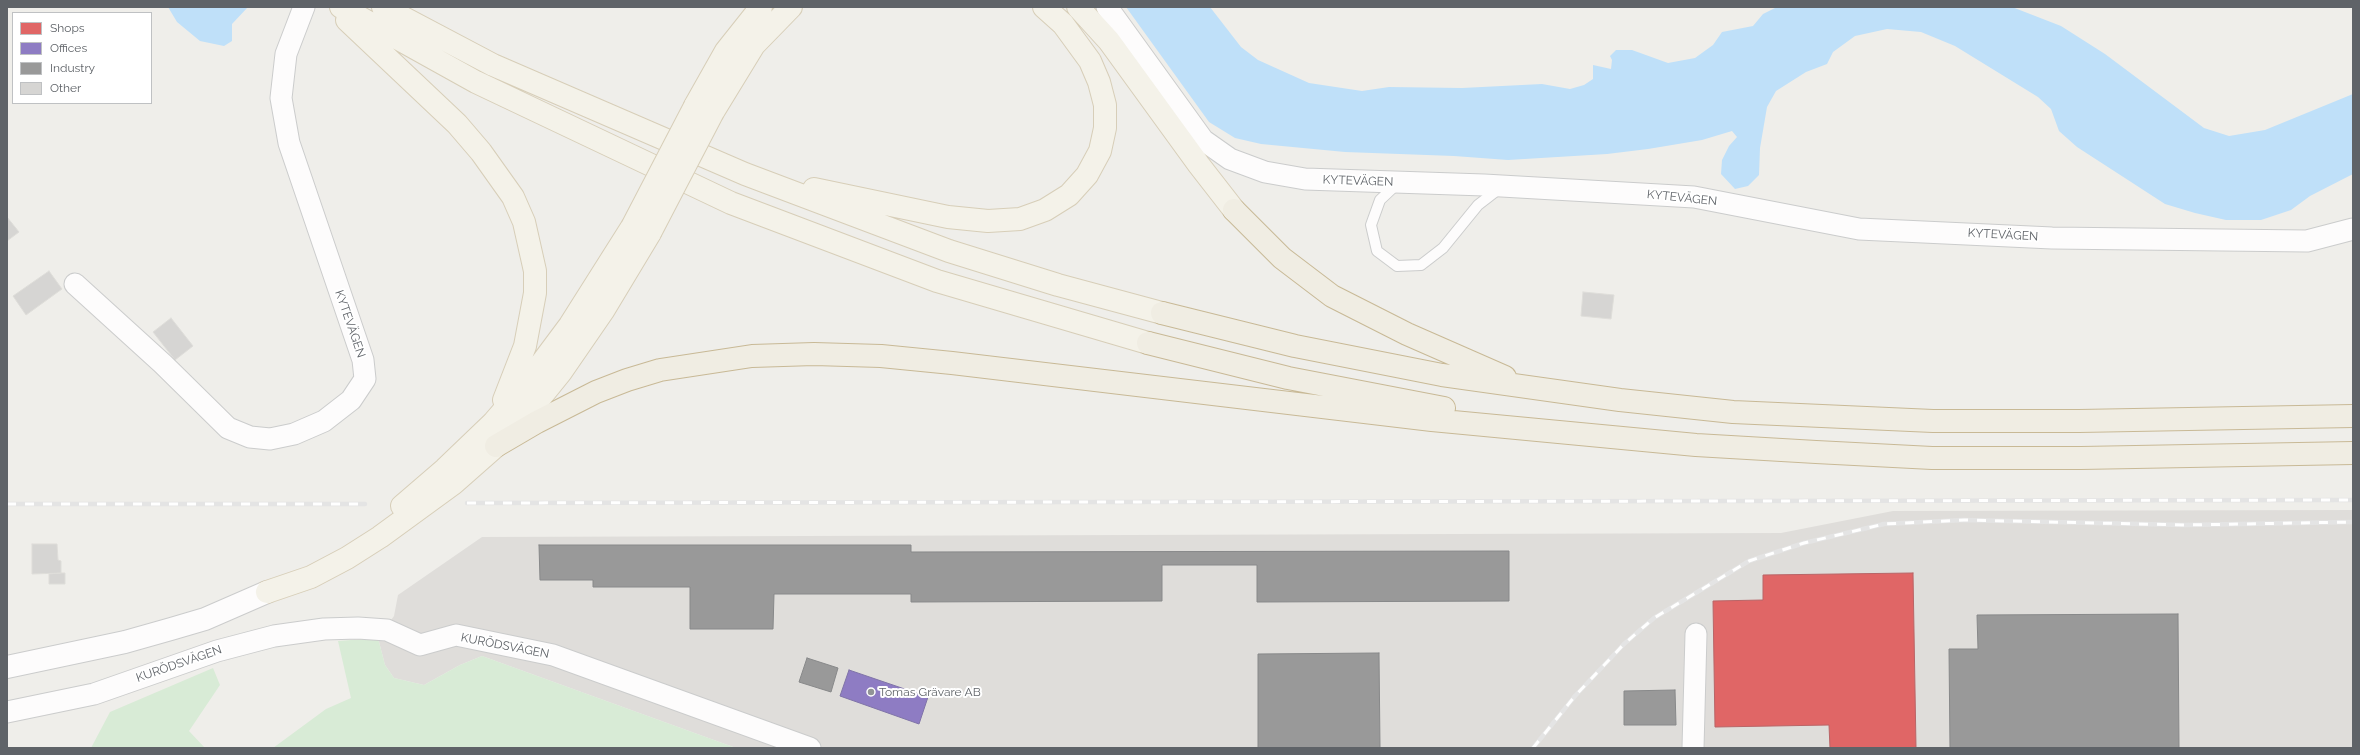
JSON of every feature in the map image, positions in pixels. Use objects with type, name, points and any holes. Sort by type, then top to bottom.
[{"type":"highway","points":[[1234,210],[1282,258],[1332,296],[1407,334],[1534,389]]},
{"type":"highway","points":[[1162,313],[1302,348],[1442,375],[1534,389],[1733,412],[1933,421],[2079,421],[2353,416]]},
{"type":"highway","points":[[1148,343],[1288,378],[1434,406],[1614,436]]},
{"type":"highway","points":[[496,446],[537,422],[596,392],[660,370],[752,356],[814,354],[881,356],[952,363],[1432,420],[1712,446],[1932,458],[2081,458],[2353,453]]},
{"type":"main road","points":[[334,7],[462,129],[498,173],[513,197],[524,222],[535,271],[532,319],[526,346],[493,423]]},
{"type":"main road","points":[[341,7],[476,82],[731,203],[937,281],[1148,343]]},
{"type":"main road","points":[[384,7],[493,65],[745,174],[949,251],[1058,285],[1162,313]]},
{"type":"main road","points":[[266,592],[310,577],[347,558],[380,537],[454,483],[496,446],[523,419],[561,372],[603,311],[641,230],[704,109],[726,51],[761,7]]},
{"type":"main road","points":[[704,109],[754,45],[791,7]]},
{"type":"main road","points":[[745,174],[948,217],[988,221],[1020,219],[1045,210],[1069,195],[1087,175],[1100,151],[1105,128],[1105,105],[1099,82],[1090,61],[1063,24],[1044,7]]},
{"type":"main road","points":[[1078,7],[1109,41],[1199,165],[1234,210]]},
{"type":"main road","points":[[266,592],[374,528],[445,469],[493,423],[547,358],[595,288],[641,230]]},
{"type":"street","name":"KYTEVÄGEN","points":[[75,284],[163,364],[228,428],[250,438],[270,439],[294,434],[324,421],[351,400],[365,379],[363,360],[289,142],[281,98],[286,54],[304,7]]},
{"type":"street","name":"KYTEVÄGEN","points":[[1107,7],[1203,140],[1230,159],[1265,172],[1305,179],[1503,186],[1694,197],[1867,229],[2052,238],[2307,241],[2353,229]]},
{"type":"street","points":[[7,667],[125,642],[171,629],[227,610],[266,592]]},
{"type":"street","name":"KURÖDSVÄGEN","points":[[7,712],[94,694],[217,651],[274,636],[324,629],[358,628],[387,630],[420,645],[456,636],[553,655],[810,748]]},
{"type":"street","points":[[1693,748],[1696,634]]},
{"type":"lane","points":[[1398,183],[1380,200],[1371,225],[1377,251],[1397,266],[1421,265],[1443,248],[1478,205],[1503,186]]},
{"type":"shaded area","points":[[2353,510],[2353,748],[736,748],[482,656],[460,665],[424,685],[394,678],[385,665],[378,638],[394,616],[398,595],[482,537],[1781,533],[1893,511]]},
{"type":"green space","points":[[378,638],[385,665],[394,678],[424,685],[460,665],[482,656],[736,748],[273,748],[326,709],[351,698],[338,641]]},
{"type":"green space","points":[[213,668],[220,685],[189,731],[205,748],[91,748],[110,712]]},
{"type":"water","points":[[168,7],[248,7],[232,24],[232,41],[224,46],[200,41],[177,22]]},
{"type":"water","points":[[1126,7],[1210,7],[1241,47],[1258,60],[1309,83],[1362,91],[1389,87],[1462,88],[1542,84],[1570,89],[1584,85],[1593,79],[1593,65],[1611,69],[1612,60],[1610,56],[1616,50],[1632,50],[1668,63],[1695,58],[1713,45],[1722,32],[1753,26],[1763,14],[1777,7],[2012,7],[2061,26],[2105,54],[2204,128],[2229,136],[2265,130],[2353,94],[2353,174],[2310,196],[2291,210],[2261,220],[2226,220],[2165,204],[2077,147],[2059,131],[2051,109],[2038,97],[1955,46],[1921,32],[1887,29],[1855,36],[1833,52],[1827,64],[1806,72],[1776,91],[1767,107],[1760,148],[1759,175],[1748,186],[1735,189],[1721,174],[1722,160],[1729,146],[1737,137],[1732,131],[1702,140],[1648,149],[1607,154],[1508,160],[1454,156],[1345,152],[1261,144],[1235,138],[1209,122]]},
{"type":"building: Shops","points":[[1913,573],[1916,748],[1830,748],[1829,725],[1715,727],[1713,601],[1763,600],[1763,575]]},
{"type":"building: Offices","points":[[849,670],[928,697],[919,724],[840,696]]},
{"type":"building: Industry","points":[[539,545],[911,545],[911,552],[1509,551],[1509,601],[1257,602],[1257,565],[1162,565],[1162,601],[911,602],[911,594],[774,594],[773,629],[690,629],[690,587],[593,587],[593,580],[540,580]]},
{"type":"building: Industry","points":[[2178,614],[2179,748],[1950,748],[1949,649],[1978,649],[1977,615]]},
{"type":"building: Industry","points":[[1379,653],[1380,748],[1258,748],[1258,654]]},
{"type":"building: Industry","points":[[807,658],[838,668],[831,692],[799,682]]},
{"type":"building: Industry","points":[[1675,690],[1676,725],[1624,725],[1624,691]]},
{"type":"building: Other","points":[[7,217],[19,232],[7,241]]},
{"type":"building: Other","points":[[49,271],[62,289],[26,315],[13,296]]},
{"type":"building: Other","points":[[1583,292],[1614,295],[1611,319],[1581,316]]},
{"type":"building: Other","points":[[171,318],[193,346],[175,360],[153,332]]},
{"type":"building: Other","points":[[32,544],[57,544],[58,560],[61,561],[61,573],[32,574]]},
{"type":"building: Other","points":[[65,573],[65,584],[49,584],[49,574]]},
{"type":"railway","points":[[467,503],[2353,500]]},
{"type":"railway","points":[[7,504],[365,504]]},
{"type":"railway","points":[[1533,748],[1575,696],[1624,644],[1654,618],[1749,561],[1804,543],[1884,524],[1964,520],[2185,525],[2353,522]]},
{"type":"place","name":"Tomas Grävare AB","points":[[871,692]]}]
